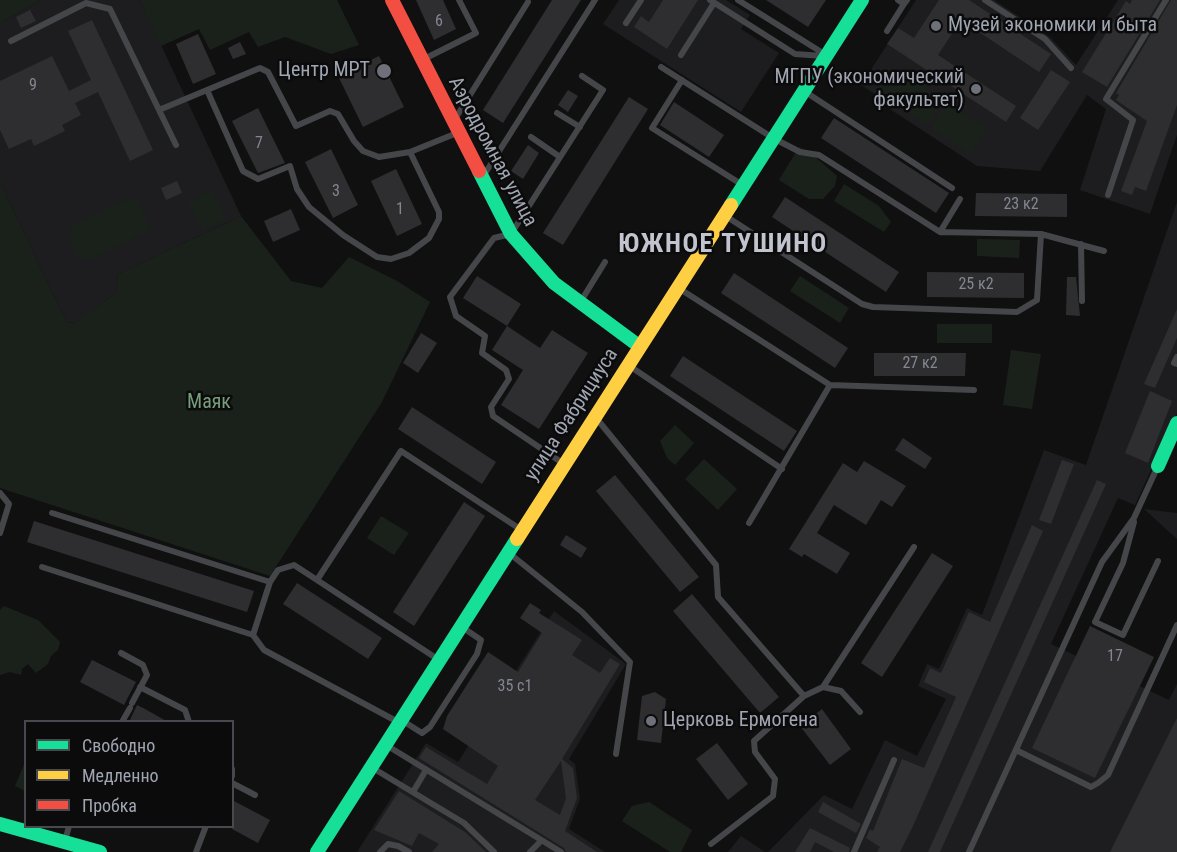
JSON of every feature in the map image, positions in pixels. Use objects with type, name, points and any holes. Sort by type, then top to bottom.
[{"type":"main road","name":"Аэродромная улица","points":[[392,0],[481,180],[511,234],[542,271],[579,304],[639,346]]},
{"type":"main road","name":"улица Фабрициуса","points":[[317,852],[862,0]]},
{"type":"main road","points":[[1158,466],[1177,423]]},
{"type":"main road","points":[[0,824],[100,852]]},
{"type":"lane","points":[[422,60],[476,33],[459,0]]},
{"type":"lane","points":[[481,180],[595,0]]},
{"type":"lane","points":[[626,23],[641,0]]},
{"type":"lane","points":[[738,0],[826,56]]},
{"type":"lane","points":[[887,31],[905,2],[898,0]]},
{"type":"lane","points":[[985,0],[1045,39],[1071,68]]},
{"type":"lane","points":[[1108,195],[1133,120],[1106,99],[1166,0]]},
{"type":"lane","points":[[681,55],[712,1],[795,54],[826,56]]},
{"type":"lane","points":[[159,110],[260,68],[268,72],[296,126],[330,111],[338,114],[354,141],[363,151],[379,157],[410,152],[455,127],[528,2]]},
{"type":"lane","points":[[11,41],[86,3],[110,9],[176,145]]},
{"type":"lane","points":[[661,67],[773,138],[800,152],[819,155],[940,232],[1041,234],[1104,251]]},
{"type":"lane","points":[[564,464],[493,416],[491,407],[509,379],[506,370],[482,352],[485,336],[456,316],[450,297],[494,238],[511,234],[603,90],[582,76]]},
{"type":"lane","points":[[682,80],[652,128],[743,185]]},
{"type":"lane","points":[[207,90],[243,171],[258,179],[290,166],[297,189],[309,207],[338,232],[377,256],[391,259],[409,254],[429,238],[439,219],[439,212],[410,152]]},
{"type":"lane","points":[[804,90],[952,188]]},
{"type":"lane","points":[[557,113],[580,127]]},
{"type":"lane","points":[[531,137],[561,157]]},
{"type":"lane","points":[[940,232],[960,199]]},
{"type":"lane","points":[[724,215],[862,304],[873,307],[1017,312],[1037,300],[1041,234]]},
{"type":"lane","points":[[1081,244],[1082,301]]},
{"type":"lane","points":[[579,304],[605,262]]},
{"type":"lane","points":[[677,287],[830,385],[974,390]]},
{"type":"lane","points":[[1177,357],[1174,363],[1177,364]]},
{"type":"lane","points":[[628,365],[782,469]]},
{"type":"lane","points":[[749,523],[830,385]]},
{"type":"lane","points":[[594,417],[716,565],[718,597],[804,696]]},
{"type":"lane","points":[[317,580],[401,451],[522,530]]},
{"type":"lane","points":[[1158,466],[1134,518],[1123,563],[1095,622],[1123,635],[1158,561]]},
{"type":"lane","points":[[0,493],[9,504],[0,533]]},
{"type":"lane","points":[[52,513],[270,582]]},
{"type":"lane","points":[[969,852],[1018,751],[1061,649],[1102,562],[1134,518]]},
{"type":"lane","points":[[711,844],[773,796],[775,778],[755,752],[754,741],[804,696],[824,687],[914,546]]},
{"type":"lane","points":[[508,552],[582,612],[630,662],[616,754]]},
{"type":"lane","points":[[253,635],[270,582],[278,570],[294,565],[440,660]]},
{"type":"lane","points":[[42,567],[253,635],[264,650],[422,733],[430,726],[471,663],[481,640],[461,627]]},
{"type":"lane","points":[[1018,751],[1091,787],[1098,783],[1108,775],[1177,625]]},
{"type":"lane","points":[[121,653],[143,665],[147,675],[123,720]]},
{"type":"lane","points":[[140,687],[185,710],[188,720]]},
{"type":"lane","points":[[824,687],[841,691],[860,712]]},
{"type":"lane","points":[[385,744],[561,852]]},
{"type":"lane","points":[[854,852],[894,760]]},
{"type":"lane","points":[[371,767],[464,823],[494,852]]},
{"type":"lane","points":[[413,792],[426,770]]},
{"type":"lane","points":[[234,784],[255,795]]},
{"type":"lane","points":[[64,842],[68,828]]},
{"type":"lane","points":[[196,852],[205,828]]},
{"type":"lane","points":[[530,852],[541,841]]},
{"type":"lane","points":[[381,852],[388,844],[409,852]]},
{"type":"shaded area","points":[[41,0],[140,0],[241,216],[118,274],[116,293],[75,324],[66,321],[0,182],[0,23]]},
{"type":"shaded area","points":[[619,0],[726,0],[750,15],[741,29],[779,53],[741,112],[603,24]]},
{"type":"shaded area","name":"МГПУ (экономический факультет)","points":[[916,0],[994,0],[1050,37],[1076,65],[1118,0],[1177,0],[1177,135],[1150,214],[1080,190],[1106,109],[1087,95],[1040,171],[977,166],[873,98],[875,94],[861,85]]},
{"type":"shaded area","points":[[1177,202],[1177,413],[1135,505],[1118,498],[1051,644],[1169,700],[1177,684],[1177,852],[768,852],[824,795],[852,809],[885,740],[917,756],[946,699],[918,686],[927,664],[939,669],[967,608],[982,615],[1044,450],[1086,465]]},
{"type":"shaded area","points":[[1144,509],[1177,513],[1177,539]]},
{"type":"shaded area","points":[[554,611],[626,664],[569,759],[575,764],[580,799],[569,829],[605,852],[357,852],[426,743],[458,762]]},
{"type":"shaded area","points":[[741,836],[765,852],[728,852]]},
{"type":"green space","points":[[0,0],[41,0],[0,23]]},
{"type":"green space","points":[[140,0],[337,0],[359,45],[331,54],[285,37],[258,47],[249,32],[210,50],[199,29],[161,46]]},
{"type":"green space","points":[[894,68],[944,101],[927,126],[877,93]]},
{"type":"green space","points":[[947,103],[987,129],[971,154],[931,128]]},
{"type":"green space","points":[[799,147],[812,154],[837,176],[835,186],[823,199],[809,199],[779,180]]},
{"type":"green space","name":"Маяк","points":[[0,182],[66,321],[74,324],[116,293],[118,274],[241,216],[291,281],[322,288],[349,257],[397,281],[430,302],[382,402],[270,576],[0,488]]},
{"type":"green space","points":[[844,184],[879,206],[891,222],[884,232],[834,201]]},
{"type":"green space","points":[[212,190],[226,219],[203,230],[189,201]]},
{"type":"green space","points":[[126,200],[135,200],[140,205],[148,224],[148,231],[89,260],[77,256],[69,239],[73,225]]},
{"type":"green space","points":[[977,239],[1020,240],[1019,258],[977,256]]},
{"type":"green space","points":[[800,276],[849,308],[840,323],[790,291]]},
{"type":"green space","points":[[937,324],[992,324],[992,343],[937,343]]},
{"type":"green space","points":[[1011,350],[1041,354],[1032,409],[1003,405]]},
{"type":"green space","points":[[675,425],[694,443],[675,465],[667,458],[660,441]]},
{"type":"green space","points":[[704,459],[737,489],[718,510],[685,479]]},
{"type":"green space","points":[[381,516],[409,533],[394,555],[367,538]]},
{"type":"green space","points":[[4,606],[38,620],[60,642],[58,650],[51,656],[48,664],[36,673],[28,664],[22,669],[21,675],[10,672],[0,675],[0,610]]},
{"type":"green space","points":[[24,764],[24,790],[15,786]]},
{"type":"green space","points":[[649,802],[692,830],[681,852],[670,852],[622,821],[632,806]]},
{"type":"building","points":[[416,0],[443,0],[456,29],[434,40]]},
{"type":"building","points":[[552,0],[581,0],[503,123],[483,110]]},
{"type":"building","points":[[663,0],[698,0],[667,49],[634,27],[641,16],[649,22]]},
{"type":"building","points":[[766,0],[826,0],[808,27]]},
{"type":"building","points":[[939,0],[969,0],[1051,54],[1039,72],[961,20],[938,55],[1016,106],[1006,122],[887,44],[898,28],[914,38]]},
{"type":"building","points":[[1132,0],[1160,0],[1107,87],[1082,72],[1126,1],[1130,4]]},
{"type":"building","points":[[1171,0],[1177,0],[1177,105],[1146,191],[1135,187],[1132,195],[1121,191],[1147,121],[1116,100],[1119,95],[1116,93]]},
{"type":"building","points":[[30,10],[36,21],[21,28],[16,17]]},
{"type":"building","points":[[92,20],[153,150],[130,161],[98,92],[75,103],[81,115],[62,125],[65,131],[34,146],[31,139],[9,149],[0,130],[0,81],[52,56],[69,91],[91,80],[68,31]]},
{"type":"building","points":[[198,34],[216,74],[193,84],[176,44]]},
{"type":"building","points":[[240,42],[246,54],[233,59],[228,48]]},
{"type":"building","points":[[379,56],[404,107],[363,127],[338,76]]},
{"type":"building","points":[[1051,70],[1070,82],[1038,130],[1020,118]]},
{"type":"building","points":[[568,90],[578,96],[568,112],[558,105]]},
{"type":"building","points":[[629,97],[648,109],[563,245],[543,233]]},
{"type":"building","points":[[674,102],[724,135],[709,157],[660,125]]},
{"type":"building","points":[[258,108],[285,163],[258,173],[232,121]]},
{"type":"building","points":[[834,118],[949,193],[936,213],[821,138]]},
{"type":"building","points":[[528,145],[539,153],[523,179],[511,171]]},
{"type":"building","points":[[331,149],[358,205],[333,218],[305,162]]},
{"type":"building","points":[[396,169],[422,224],[397,236],[371,181]]},
{"type":"building","points":[[177,181],[182,193],[166,200],[161,188]]},
{"type":"building","points":[[976,193],[1067,194],[1067,217],[975,216]]},
{"type":"building","points":[[785,197],[899,272],[886,292],[772,217]]},
{"type":"building","points":[[291,209],[300,230],[273,242],[264,221]]},
{"type":"building","points":[[927,272],[1024,273],[1024,298],[927,297]]},
{"type":"building","points":[[734,273],[848,348],[835,368],[721,293]]},
{"type":"building","points":[[477,276],[521,304],[507,326],[463,298]]},
{"type":"building","points":[[1067,277],[1076,277],[1080,316],[1066,315]]},
{"type":"building","points":[[1177,309],[1177,338],[1155,388],[1144,384]]},
{"type":"building","points":[[507,326],[540,348],[552,330],[588,353],[539,429],[501,405],[523,370],[492,350]]},
{"type":"building","points":[[421,333],[437,343],[418,373],[403,363]]},
{"type":"building","points":[[874,353],[966,353],[965,376],[874,376]]},
{"type":"building","points":[[683,356],[797,431],[784,451],[670,376]]},
{"type":"building","points":[[1150,391],[1172,401],[1148,463],[1125,453]]},
{"type":"building","points":[[412,407],[496,462],[482,484],[398,429]]},
{"type":"building","points":[[903,438],[932,458],[925,469],[895,450]]},
{"type":"building","points":[[1062,460],[1074,464],[1051,524],[1039,520]]},
{"type":"building","points":[[864,461],[906,486],[892,507],[881,500],[866,525],[834,505],[817,533],[850,553],[837,574],[804,554],[802,557],[789,549],[843,463],[857,472]]},
{"type":"building","points":[[615,475],[699,577],[680,592],[596,491]]},
{"type":"building","points":[[1097,480],[1106,484],[940,852],[928,852]]},
{"type":"building","points":[[464,502],[485,516],[414,626],[393,612]]},
{"type":"building","points":[[34,521],[254,591],[247,612],[27,542]]},
{"type":"building","points":[[1032,525],[1043,531],[913,826],[900,852],[877,852],[880,847],[866,838],[870,829],[873,831],[902,759],[924,768],[956,697],[924,682],[930,668],[941,673],[969,612],[990,622]]},
{"type":"building","points":[[566,535],[587,548],[581,558],[560,545]]},
{"type":"building","points":[[932,553],[953,566],[882,677],[861,663]]},
{"type":"building","points":[[297,583],[382,638],[368,659],[283,604]]},
{"type":"building","points":[[692,594],[779,697],[760,713],[673,611]]},
{"type":"building","points":[[530,603],[541,610],[539,613],[582,640],[572,655],[600,673],[610,658],[620,664],[562,759],[573,768],[577,798],[565,831],[597,852],[566,852],[564,848],[419,758],[426,747],[487,784],[498,766],[443,729],[447,716],[488,652],[518,672],[542,633],[520,618]],"holes":[[[561,761],[566,798],[560,815],[535,800]]]},
{"type":"building","points":[[1090,626],[1154,657],[1095,778],[1032,748]]},
{"type":"building","points":[[92,660],[136,682],[124,705],[80,682]]},
{"type":"building","name":"Церковь Ермогена","points":[[655,692],[666,699],[661,743],[637,740],[642,696]]},
{"type":"building","points":[[137,705],[164,720],[130,720]]},
{"type":"building","points":[[822,709],[851,749],[830,765],[800,726]]},
{"type":"building","points":[[1177,718],[1177,852],[1110,852]]},
{"type":"building","points":[[717,743],[748,784],[728,800],[696,759]]},
{"type":"building","points":[[399,791],[465,832],[486,852],[432,852],[439,844],[419,833],[412,846],[374,830]]},
{"type":"building","points":[[234,801],[270,820],[258,843],[232,829],[234,828]]},
{"type":"building","points":[[823,802],[861,824],[856,833],[818,812]]},
{"type":"building","points":[[810,828],[850,848],[849,852],[834,852],[815,842],[810,852],[795,852]]},
{"type":"traffic: fast","points":[[731,205],[862,0]]},
{"type":"traffic: fast","points":[[479,171],[511,234],[554,283],[639,346]]},
{"type":"traffic: fast","points":[[1158,466],[1177,423]]},
{"type":"traffic: fast","points":[[317,852],[517,539]]},
{"type":"traffic: fast","points":[[0,824],[100,852]]},
{"type":"traffic: slow","points":[[517,539],[731,205]]},
{"type":"traffic: jam","points":[[392,0],[479,171]]},
{"type":"place","name":"Музей экономики и быта","points":[[936,26]]},
{"type":"place","name":"Центр МРТ","points":[[384,71]]},
{"type":"place","name":"МГПУ (экономический факультет)","points":[[976,89]]},
{"type":"place","name":"Церковь Ермогена","points":[[651,721]]},
{"type":"district","name":"ЮЖНОЕ ТУШИНО","points":[[723,245]]}]
